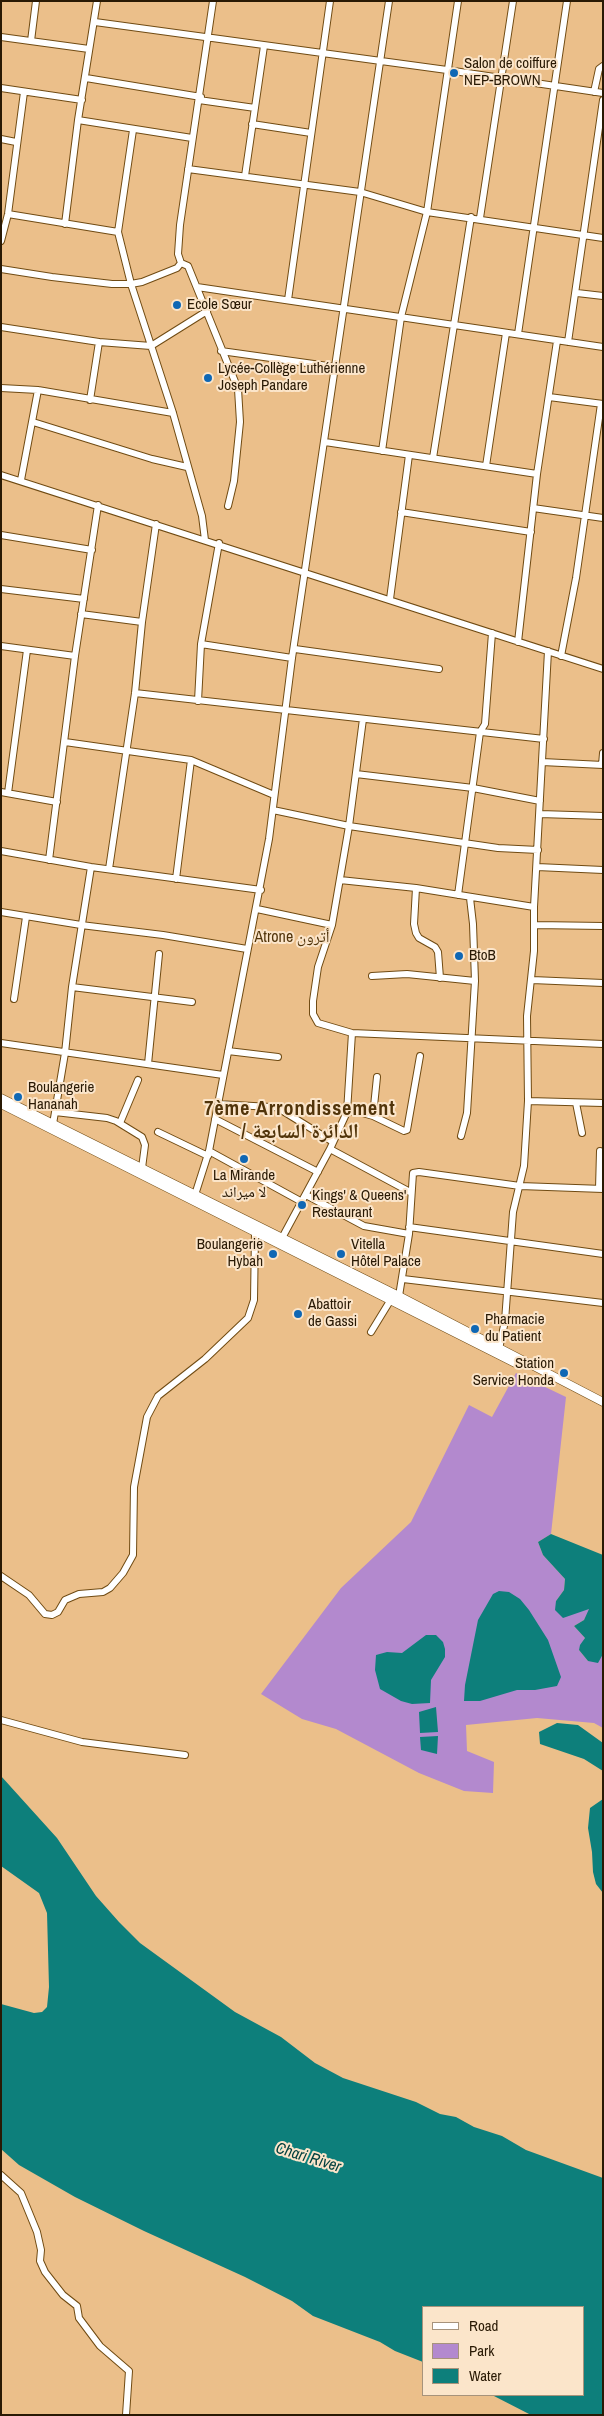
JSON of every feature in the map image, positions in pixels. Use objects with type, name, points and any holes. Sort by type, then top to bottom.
[{"type":"main road","points":[[1,1098],[142,1168],[255,1233],[603,1408]]},
{"type":"main road","points":[[1,1104],[194,1198],[282,1238],[399,1296],[603,1402]]},
{"type":"street","points":[[30,41],[36,1]]},
{"type":"street","points":[[65,224],[78,120],[97,1]]},
{"type":"street","points":[[181,264],[178,241],[213,1]]},
{"type":"street","points":[[288,300],[330,1]]},
{"type":"street","points":[[194,1198],[209,1154],[247,949],[261,890],[292,658],[295,649],[389,1]]},
{"type":"street","points":[[382,451],[401,317],[427,212],[458,1]]},
{"type":"street","points":[[480,218],[513,1]]},
{"type":"street","points":[[518,334],[567,1]]},
{"type":"street","points":[[95,22],[448,70],[603,94]]},
{"type":"street","points":[[1,37],[89,50]]},
{"type":"street","points":[[245,176],[264,46]]},
{"type":"street","points":[[594,92],[599,69],[603,66]]},
{"type":"street","points":[[86,78],[255,108]]},
{"type":"street","points":[[1,88],[82,100]]},
{"type":"street","points":[[1,241],[8,214],[24,92]]},
{"type":"street","points":[[568,342],[577,293],[603,100]]},
{"type":"street","points":[[78,120],[192,138]]},
{"type":"street","points":[[252,124],[311,133]]},
{"type":"street","points":[[133,130],[118,232],[131,284],[173,413],[202,516],[205,540]]},
{"type":"street","points":[[1,139],[16,142]]},
{"type":"street","points":[[188,169],[360,192],[427,212],[480,218],[603,238]]},
{"type":"street","points":[[8,214],[118,232]]},
{"type":"street","points":[[433,458],[471,217]]},
{"type":"street","points":[[1,269],[52,277],[131,284],[160,275],[177,268],[181,264]]},
{"type":"street","points":[[181,264],[188,266],[238,389],[240,406],[234,481],[228,506]]},
{"type":"street","points":[[197,287],[603,347]]},
{"type":"street","points":[[577,293],[603,296]]},
{"type":"street","points":[[1,327],[99,342],[151,346],[207,311]]},
{"type":"street","points":[[486,466],[506,333]]},
{"type":"street","points":[[518,642],[533,508],[557,341]]},
{"type":"street","points":[[90,400],[99,342]]},
{"type":"street","points":[[222,352],[335,367]]},
{"type":"street","points":[[1,388],[38,390],[173,413]]},
{"type":"street","points":[[21,480],[38,390]]},
{"type":"street","points":[[549,397],[602,404],[586,515],[561,656]]},
{"type":"street","points":[[33,422],[144,457],[187,467]]},
{"type":"street","points":[[325,442],[538,474]]},
{"type":"street","points":[[390,599],[409,455]]},
{"type":"street","points":[[1,475],[219,543],[548,652],[603,668]]},
{"type":"street","points":[[49,860],[74,656],[98,505]]},
{"type":"street","points":[[533,508],[603,518]]},
{"type":"street","points":[[401,512],[531,532]]},
{"type":"street","points":[[109,870],[135,693],[142,622],[156,524]]},
{"type":"street","points":[[1,535],[92,550]]},
{"type":"street","points":[[198,701],[201,644],[219,543]]},
{"type":"street","points":[[1,589],[84,599]]},
{"type":"street","points":[[81,614],[142,622]]},
{"type":"street","points":[[458,895],[480,732],[485,724],[492,633]]},
{"type":"street","points":[[201,644],[292,658]]},
{"type":"street","points":[[1,646],[74,656]]},
{"type":"street","points":[[295,649],[439,669]]},
{"type":"street","points":[[28,650],[5,793],[57,802]]},
{"type":"street","points":[[499,1349],[508,1290],[514,1212],[524,1166],[528,1101],[527,1039],[535,925],[534,907],[548,652]]},
{"type":"street","points":[[135,693],[286,712],[544,739]]},
{"type":"street","points":[[363,719],[350,826],[332,924],[318,967],[313,1014],[318,1023],[352,1033],[527,1039],[603,1044]]},
{"type":"street","points":[[64,742],[191,760],[274,795]]},
{"type":"street","points":[[542,762],[602,765],[603,753]]},
{"type":"street","points":[[176,879],[191,760]]},
{"type":"street","points":[[356,774],[473,788],[540,801]]},
{"type":"street","points":[[273,810],[350,826],[498,848],[538,850]]},
{"type":"street","points":[[540,814],[603,816]]},
{"type":"street","points":[[1,851],[91,868],[261,890]]},
{"type":"street","points":[[537,867],[603,870]]},
{"type":"street","points":[[53,1124],[65,1053],[81,925],[91,868]]},
{"type":"street","points":[[340,880],[416,888],[534,907]]},
{"type":"street","points":[[416,888],[414,924],[416,932],[419,938],[435,947],[438,952],[440,978]]},
{"type":"street","points":[[461,1136],[467,1113],[475,981],[474,924],[470,898]]},
{"type":"street","points":[[257,909],[332,924]]},
{"type":"street","points":[[1,912],[247,949]]},
{"type":"street","points":[[14,999],[26,917]]},
{"type":"street","points":[[535,925],[603,926]]},
{"type":"street","points":[[148,1064],[157,998],[160,954]]},
{"type":"street","points":[[372,976],[407,974],[475,981]]},
{"type":"street","points":[[532,980],[603,983]]},
{"type":"street","points":[[72,987],[192,1002]]},
{"type":"street","points":[[282,1238],[332,1146],[347,1112],[352,1033]]},
{"type":"street","points":[[1,1043],[223,1075]]},
{"type":"street","points":[[228,1051],[278,1057]]},
{"type":"street","points":[[218,1104],[347,1112],[374,1116],[407,1130],[420,1056]]},
{"type":"street","points":[[374,1116],[377,1077]]},
{"type":"street","points":[[120,1123],[138,1080]]},
{"type":"street","points":[[528,1101],[603,1103]]},
{"type":"street","points":[[576,1102],[582,1133]]},
{"type":"street","points":[[277,1108],[332,1146],[410,1192]]},
{"type":"street","points":[[55,1112],[99,1116],[120,1123],[144,1141],[142,1168]]},
{"type":"street","points":[[215,1120],[318,1172]]},
{"type":"street","points":[[158,1132],[369,1227],[511,1240],[603,1254]]},
{"type":"street","points":[[399,1296],[409,1231],[410,1192],[413,1173],[419,1172],[520,1186],[601,1189],[600,1151]]},
{"type":"street","points":[[1,1576],[28,1596],[46,1614],[52,1615],[58,1612],[65,1600],[80,1594],[103,1592],[110,1588],[123,1573],[133,1555],[134,1487],[147,1416],[158,1396],[205,1358],[248,1318],[254,1300],[255,1233]]},
{"type":"street","points":[[403,1279],[508,1290],[603,1303]]},
{"type":"street","points":[[371,1332],[390,1301]]},
{"type":"street","points":[[1,1720],[82,1742],[185,1755]]},
{"type":"street","points":[[1,2176],[21,2193],[38,2232],[41,2250],[40,2261],[45,2272],[62,2295],[77,2306],[79,2318],[100,2346],[129,2371],[126,2415]]},
{"type":"green space","points":[[516,1373],[566,1397],[551,1534],[538,1542],[543,1555],[565,1579],[564,1590],[556,1601],[590,1609],[584,1620],[574,1626],[585,1638],[579,1650],[588,1661],[603,1654],[603,1728],[594,1723],[537,1718],[466,1725],[467,1751],[494,1762],[493,1793],[464,1791],[419,1773],[336,1729],[302,1719],[261,1694],[341,1588],[411,1522],[469,1405],[492,1417]]},
{"type":"water","points":[[551,1534],[603,1555],[603,1654],[598,1663],[588,1661],[579,1650],[585,1638],[574,1626],[584,1620],[589,1609],[563,1618],[555,1610],[556,1601],[564,1590],[565,1579],[543,1555],[538,1542]]},
{"type":"water","points":[[499,1591],[509,1592],[520,1599],[529,1610],[548,1640],[561,1677],[557,1686],[535,1690],[517,1690],[480,1701],[464,1701],[465,1685],[478,1620],[493,1594]]},
{"type":"water","points":[[426,1635],[436,1635],[443,1642],[445,1649],[445,1657],[431,1680],[430,1703],[412,1704],[401,1701],[380,1689],[375,1670],[376,1655],[387,1652],[402,1653]]},
{"type":"water","points":[[436,1707],[438,1732],[420,1733],[419,1712]]},
{"type":"water","points":[[557,1723],[578,1725],[603,1743],[603,1771],[584,1759],[540,1744],[539,1732]]},
{"type":"water","points":[[438,1736],[437,1754],[421,1750],[420,1737]]},
{"type":"water","name":"Chari River","points":[[1,1776],[57,1838],[96,1896],[119,1922],[140,1943],[235,2012],[281,2037],[315,2063],[343,2078],[416,2102],[440,2114],[456,2117],[474,2127],[502,2136],[526,2150],[603,2178],[603,2415],[531,2415],[494,2396],[584,2396],[584,2306],[422,2306],[422,2362],[395,2351],[380,2342],[313,2316],[292,2301],[245,2277],[75,2197],[19,2165],[1,2149],[1,2004],[34,2013],[42,2012],[47,2007],[49,1987],[47,1913],[39,1893],[1,1866]]},
{"type":"water","points":[[603,1799],[603,1893],[596,1884],[593,1872],[588,1828],[590,1808]]},
{"type":"place","name":"Salon de coiffure NEP-BROWN","points":[[454,73]]},
{"type":"place","name":"Ecole Sœur","points":[[177,305]]},
{"type":"place","name":"Lycée-Collège Luthérienne Joseph Pandare","points":[[208,378]]},
{"type":"place","name":"BtoB","points":[[459,956]]},
{"type":"place","name":"Boulangerie Hananah","points":[[18,1097]]},
{"type":"place","name":"La Mirande لا ميراند","points":[[244,1159]]},
{"type":"place","name":"Kings' & Queens' Restaurant","points":[[302,1205]]},
{"type":"place","name":"Boulangerie Hybah","points":[[273,1254]]},
{"type":"place","name":"Vitella Hôtel Palace","points":[[341,1254]]},
{"type":"place","name":"Abattoir de Gassi","points":[[298,1314]]},
{"type":"place","name":"Pharmacie du Patient","points":[[475,1329]]},
{"type":"place","name":"Station Service Honda","points":[[564,1373]]},
{"type":"district","name":"Atrone أترون","points":[[292,938]]},
{"type":"district","name":"7ème Arrondissement / الدائرة السابعة","points":[[300,1122]]}]
